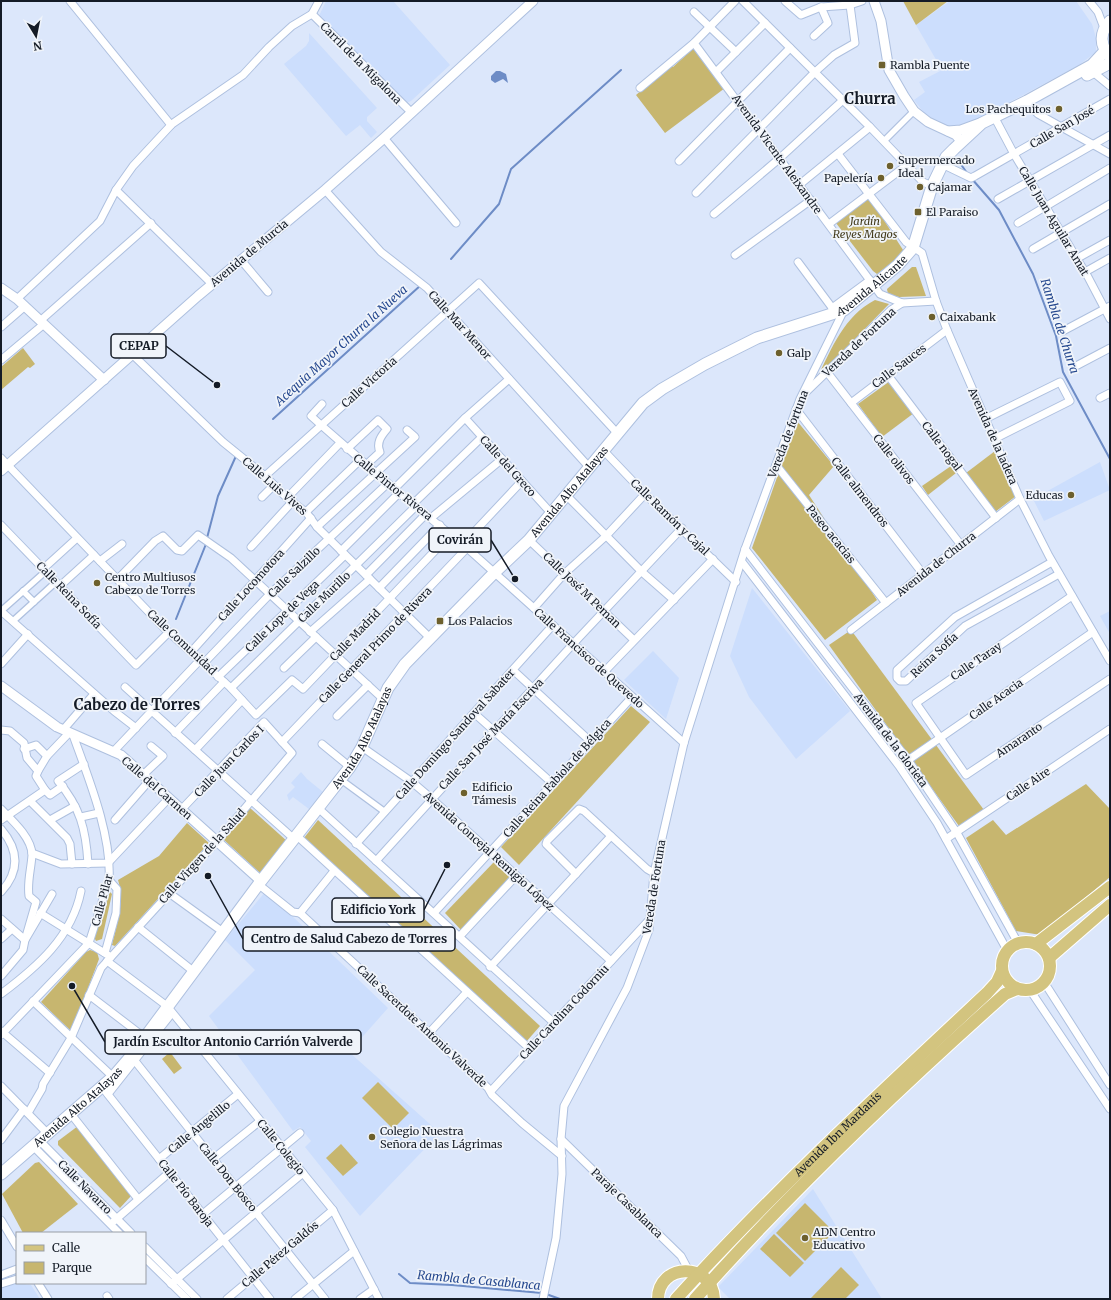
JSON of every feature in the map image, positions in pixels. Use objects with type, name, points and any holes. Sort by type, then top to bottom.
[{"type":"main road","points":[[964,139],[998,122],[1108,54],[1102,41],[1107,25]]},
{"type":"main road","points":[[1028,104],[1110,63]]},
{"type":"main road","name":"Avenida Alicante","points":[[757,338],[838,310],[904,260],[914,248],[932,186],[944,161],[964,139],[982,123],[1028,104]]},
{"type":"main road","name":"Avenida Alto Atalayas","points":[[1,1174],[71,1114],[105,1090],[113,1077],[133,1058],[144,1037],[169,1010],[193,972],[259,882],[350,766],[362,747],[388,688],[406,664],[493,574],[529,540],[643,403],[662,389],[705,364],[757,338]]},
{"type":"main road","points":[[1036,944],[1110,887]]},
{"type":"main road","points":[[1049,958],[1110,905]]},
{"type":"main road","points":[[1030,942],[1036,944],[1046,952],[1049,958],[1050,971],[1044,982],[1030,990],[1017,989],[1005,979],[1001,964],[1007,950],[1018,943],[1030,942]]},
{"type":"main road","name":"Avenida Ibn Mardanis","points":[[676,1299],[694,1272],[863,1109],[988,993],[1002,971]]},
{"type":"main road","name":"Avenida Ibn Mardanis","points":[[695,1299],[709,1282],[800,1187],[876,1113],[1005,994],[1017,989]]},
{"type":"main road","points":[[658,1299],[662,1284],[669,1277],[678,1272],[694,1272],[709,1282],[714,1292],[714,1299]]},
{"type":"street","points":[[70,1],[171,126]]},
{"type":"street","points":[[17,299],[100,221],[116,190],[133,166],[171,126],[243,75],[269,47],[292,26],[312,14],[319,1]]},
{"type":"street","name":"Avenida de Murcia","points":[[4,468],[212,284],[325,190],[384,138],[533,1]]},
{"type":"street","points":[[640,88],[694,43],[709,26],[736,1]]},
{"type":"street","points":[[742,1],[815,72],[923,182],[932,186]]},
{"type":"street","points":[[785,1],[801,15],[830,4],[850,5],[862,1]]},
{"type":"street","points":[[811,1],[813,10]]},
{"type":"street","points":[[874,1],[881,21],[890,70],[914,111],[928,122],[964,139]]},
{"type":"street","points":[[1089,1],[1107,25]]},
{"type":"street","points":[[696,193],[834,54],[855,43],[850,5]]},
{"type":"street","points":[[814,36],[828,23],[821,7]]},
{"type":"street","points":[[694,12],[736,52]]},
{"type":"street","points":[[1098,12],[1106,17],[1110,17]]},
{"type":"street","name":"Carril de la Migalona","points":[[312,14],[411,112]]},
{"type":"street","points":[[717,71],[765,23]]},
{"type":"street","name":"Avenida Vicente Aleixandre","points":[[694,43],[717,71],[759,131],[880,294],[902,303]]},
{"type":"street","points":[[679,161],[790,48]]},
{"type":"street","points":[[1093,72],[1110,86]]},
{"type":"street","name":"Calle San José","points":[[944,161],[971,178],[1110,99]]},
{"type":"street","points":[[714,214],[780,158],[842,100]]},
{"type":"street","points":[[1028,104],[1038,114],[1110,154]]},
{"type":"street","points":[[884,141],[914,111]]},
{"type":"street","name":"Calle Juan Aguilar Amat","points":[[998,122],[1014,154],[1031,180],[1084,272],[1108,307],[1110,319]]},
{"type":"street","points":[[947,131],[961,130],[982,123]]},
{"type":"street","points":[[799,185],[870,127]]},
{"type":"street","points":[[998,199],[1110,135]]},
{"type":"street","points":[[384,138],[456,223]]},
{"type":"street","name":"Avenida de la ladera","points":[[838,154],[906,242],[922,253],[936,301],[947,330],[1020,499],[1052,562],[1110,661]]},
{"type":"street","points":[[829,224],[907,165]]},
{"type":"street","points":[[1018,223],[1110,168]]},
{"type":"street","points":[[116,190],[212,284]]},
{"type":"street","name":"Calle Mar Menor","points":[[325,190],[381,252],[427,288],[589,467]]},
{"type":"street","points":[[735,255],[811,200]]},
{"type":"street","points":[[1033,249],[1110,204]]},
{"type":"street","points":[[1,360],[151,223]]},
{"type":"street","points":[[1076,258],[1110,240]]},
{"type":"street","points":[[1084,272],[1110,258]]},
{"type":"street","points":[[241,260],[268,292]]},
{"type":"street","points":[[798,262],[838,310]]},
{"type":"street","name":"Calle Victoria","points":[[265,476],[479,283],[618,434]]},
{"type":"street","points":[[1,288],[25,306],[104,380]]},
{"type":"street","points":[[902,303],[936,301]]},
{"type":"street","name":"Vereda de Fortuna","points":[[800,399],[891,310],[902,303]]},
{"type":"street","points":[[1,327],[25,306]]},
{"type":"street","points":[[1063,331],[1108,307]]},
{"type":"street","name":"Vereda de fortuna","points":[[742,562],[745,549],[796,409],[838,310]]},
{"type":"street","name":"Calle Sauces","points":[[851,403],[887,374],[947,330]]},
{"type":"street","points":[[1076,366],[1110,348]]},
{"type":"street","name":"Calle Luis Vives","points":[[133,355],[223,442],[306,512],[317,527],[430,638]]},
{"type":"street","name":"Calle olivos","points":[[827,372],[961,545]]},
{"type":"street","name":"Calle nogal","points":[[887,374],[996,518]]},
{"type":"street","name":"Calle Lope de Vega","points":[[218,677],[288,611],[343,553],[396,491],[465,418],[509,379]]},
{"type":"street","points":[[985,419],[1060,382],[1070,401],[994,439]]},
{"type":"street","points":[[1100,398],[1110,393]]},
{"type":"street","name":"Calle Pintor Rivera","points":[[322,404],[311,416],[396,491],[440,525],[493,574]]},
{"type":"street","name":"Calle almendros","points":[[796,409],[923,574]]},
{"type":"street","name":"Calle del Greco","points":[[465,418],[551,513]]},
{"type":"street","points":[[306,512],[363,463],[380,452],[378,447],[381,436],[387,429],[378,420],[347,449]]},
{"type":"street","points":[[317,527],[414,438],[407,430]]},
{"type":"street","name":"Calle Murillo","points":[[231,688],[356,566],[482,437]]},
{"type":"street","points":[[251,547],[290,499],[340,443]]},
{"type":"street","name":"Calle Ramón y Cajal","points":[[604,451],[645,494],[682,528],[736,582]]},
{"type":"street","name":"Calle Comunidad","points":[[1,458],[4,468],[77,538],[84,548],[94,555],[118,579],[159,626],[169,632],[231,688],[256,715]]},
{"type":"street","points":[[284,668],[313,634],[429,516],[502,459]]},
{"type":"street","name":"Paseo acacias","points":[[776,465],[886,603]]},
{"type":"street","name":"Calle General Primo de Rivera","points":[[282,742],[405,614],[522,481]]},
{"type":"street","name":"Calle Salzillo","points":[[113,752],[152,710],[270,594],[388,484]]},
{"type":"street","points":[[262,497],[274,485]]},
{"type":"street","points":[[534,608],[564,574],[606,536],[645,494]]},
{"type":"street","points":[[566,495],[642,572],[674,600]]},
{"type":"street","name":"Avenida de Churra","points":[[851,630],[1020,499]]},
{"type":"street","name":"Calle Locomotora","points":[[191,652],[311,518]]},
{"type":"street","name":"Calle Reina Sofía","points":[[1,525],[44,570],[56,580],[130,654],[136,665],[169,632]]},
{"type":"street","points":[[379,588],[440,525]]},
{"type":"street","name":"Calle San José María Escriva","points":[[376,861],[573,644],[682,528]]},
{"type":"street","points":[[118,579],[155,541],[163,536],[177,550],[182,551],[198,535],[231,558],[256,580],[383,699]]},
{"type":"street","name":"Calle Madrid","points":[[256,715],[292,680],[303,688],[450,535]]},
{"type":"street","points":[[77,538],[1,611],[94,694],[136,728]]},
{"type":"street","name":"Calle José M Peman","points":[[529,540],[634,640]]},
{"type":"street","points":[[100,561],[122,544]]},
{"type":"street","name":"Avenida de la Glorieta","points":[[745,549],[908,760],[957,832],[1018,943]]},
{"type":"street","points":[[13,621],[56,580],[94,555]]},
{"type":"street","points":[[604,672],[713,559]]},
{"type":"street","name":"Vereda de Fortuna","points":[[543,1299],[556,1238],[562,1174],[561,1139],[564,1106],[627,988],[649,930],[654,873],[684,743],[742,562]]},
{"type":"street","name":"Avenida de la Glorieta","points":[[742,562],[898,766],[946,839],[1007,950]]},
{"type":"street","name":"Reina Sofía","points":[[1052,562],[955,617],[897,670],[897,678],[900,681],[906,681],[965,626],[1059,574]]},
{"type":"street","name":"Calle Francisco de Quevedo","points":[[493,574],[534,608],[684,743]]},
{"type":"street","points":[[23,591],[34,602]]},
{"type":"street","name":"Calle Taray","points":[[939,739],[916,703],[1072,596]]},
{"type":"street","name":"Calle Domingo Sandoval Sabater","points":[[356,844],[553,625]]},
{"type":"street","name":"Calle Acacia","points":[[898,766],[1093,632]]},
{"type":"street","points":[[1,664],[28,634]]},
{"type":"street","points":[[513,670],[590,741]]},
{"type":"street","name":"Amaranto","points":[[939,739],[966,775],[1110,679]]},
{"type":"street","points":[[175,733],[224,682]]},
{"type":"street","points":[[337,716],[368,685]]},
{"type":"street","name":"Calle del Carmen","points":[[1,686],[68,733],[121,756],[169,798],[259,882]]},
{"type":"street","points":[[125,687],[251,800],[295,836],[530,1049]]},
{"type":"street","points":[[63,786],[50,795],[36,776],[47,756],[68,733],[94,694]]},
{"type":"street","name":"Calle Reina Fabiola de Bélgica","points":[[434,912],[632,697]]},
{"type":"street","points":[[195,750],[242,700]]},
{"type":"street","points":[[474,712],[552,783]]},
{"type":"street","name":"Calle Juan Carlos I","points":[[181,810],[264,722],[292,752]]},
{"type":"street","name":"Calle Aire","points":[[946,839],[1110,729]]},
{"type":"street","points":[[1,730],[10,731],[24,743],[27,758],[38,771]]},
{"type":"street","name":"Calle Pilar","points":[[2,1033],[89,943],[109,880],[108,863],[99,813],[84,764],[68,733]]},
{"type":"street","points":[[322,744],[350,766]]},
{"type":"street","points":[[24,749],[36,745],[47,756]]},
{"type":"street","points":[[115,820],[162,756],[151,746]]},
{"type":"street","name":"Avenida Concejal Remigio López","points":[[362,747],[412,782],[432,799],[611,961]]},
{"type":"street","name":"Calle Virgen de la Salud","points":[[108,957],[138,927],[216,841],[292,752]]},
{"type":"street","points":[[84,764],[58,780],[81,817],[87,845],[88,864]]},
{"type":"street","points":[[340,779],[385,812]]},
{"type":"street","points":[[4,817],[45,790]]},
{"type":"street","points":[[32,853],[61,864],[108,863],[169,798]]},
{"type":"street","points":[[30,801],[67,838],[70,844],[72,864]]},
{"type":"street","points":[[50,820],[75,806]]},
{"type":"street","points":[[317,807],[356,844],[460,936],[490,967],[554,1023]]},
{"type":"street","points":[[1,809],[4,817],[21,828],[32,853],[28,886],[29,896],[36,902],[23,950],[1,976]]},
{"type":"street","points":[[576,874],[546,844],[579,809],[584,811],[647,869],[654,873]]},
{"type":"street","points":[[81,817],[99,813]]},
{"type":"street","points":[[1,829],[10,840],[16,855],[8,884],[1,892]]},
{"type":"street","points":[[490,967],[611,836]]},
{"type":"street","points":[[300,913],[334,871]]},
{"type":"street","points":[[460,936],[516,876]]},
{"type":"street","points":[[1,1140],[26,1111],[42,1089],[42,1084],[72,1038],[101,968],[108,957],[116,913],[117,889],[109,880]]},
{"type":"street","name":"Calle Sacerdote Antonio Valverde","points":[[259,882],[293,912],[300,913],[491,1091],[492,1095],[522,1123],[562,1156]]},
{"type":"street","points":[[1,994],[51,950],[66,929],[78,904],[81,891]]},
{"type":"street","points":[[169,893],[223,932]]},
{"type":"street","points":[[25,940],[52,894]]},
{"type":"street","name":"Calle Colegio","points":[[40,913],[89,943],[108,957],[169,1010],[333,1210],[379,1299]]},
{"type":"street","points":[[1,919],[25,940]]},
{"type":"street","name":"Calle Carolina Codorniu","points":[[491,1091],[650,919]]},
{"type":"street","points":[[138,927],[193,972]]},
{"type":"street","points":[[1,939],[12,929]]},
{"type":"street","points":[[637,933],[649,930]]},
{"type":"street","points":[[1044,982],[1110,1083]]},
{"type":"street","points":[[1030,990],[1110,1109]]},
{"type":"street","points":[[429,1033],[467,992]]},
{"type":"street","points":[[89,995],[144,1037]]},
{"type":"street","points":[[33,1001],[113,1077]]},
{"type":"street","points":[[105,1090],[133,1058],[169,1010]]},
{"type":"street","points":[[2,1033],[50,1073]]},
{"type":"street","name":"Calle Don Bosco","points":[[133,1058],[325,1299]]},
{"type":"street","points":[[1,1087],[26,1111],[41,1140]]},
{"type":"street","name":"Calle Pío Baroja","points":[[105,1090],[270,1299]]},
{"type":"street","name":"Calle Angelillo","points":[[159,1159],[238,1094]]},
{"type":"street","points":[[71,1114],[138,1199]]},
{"type":"street","points":[[213,1159],[260,1121]]},
{"type":"street","points":[[203,1214],[300,1133]]},
{"type":"street","name":"Paraje Casablanca","points":[[561,1139],[681,1256],[694,1272]]},
{"type":"street","name":"Calle Navarro","points":[[41,1140],[130,1232]]},
{"type":"street","name":"Calle Navarro","points":[[41,1140],[118,1232]]},
{"type":"street","points":[[110,1224],[170,1172]]},
{"type":"street","points":[[174,1281],[224,1241],[303,1173]]},
{"type":"street","name":"Calle Pérez Galdós","points":[[227,1299],[333,1210]]},
{"type":"street","points":[[1,1220],[16,1245]]},
{"type":"street","points":[[146,1248],[187,1299]]},
{"type":"street","points":[[295,1299],[354,1250]]},
{"type":"street","points":[[146,1259],[198,1299]]},
{"type":"street","points":[[1,1275],[16,1269]]},
{"type":"street","points":[[1,1284],[16,1278]]},
{"type":"street","points":[[39,1284],[48,1299]]},
{"type":"street","points":[[360,1299],[374,1289]]},
{"type":"shaded area","points":[[326,1],[393,1],[450,65],[411,101],[406,103],[320,19],[319,16]]},
{"type":"shaded area","points":[[950,1],[1076,1],[1092,24],[1096,38],[1096,52],[1079,65],[963,127],[941,128],[928,118],[914,100],[925,92],[919,82],[942,70],[916,25]]},
{"type":"shaded area","points":[[309,33],[377,108],[367,117],[367,121],[377,132],[371,138],[360,125],[346,136],[284,64],[306,46],[309,41]]},
{"type":"shaded area","name":"Educas","points":[[1100,462],[1110,490],[1044,521],[1033,499]]},
{"type":"shaded area","points":[[752,588],[850,711],[796,759],[749,697],[730,656]]},
{"type":"shaded area","points":[[1110,611],[1110,634],[1100,616]]},
{"type":"shaded area","points":[[653,651],[679,678],[666,719],[624,680]]},
{"type":"shaded area","points":[[301,772],[323,792],[309,809],[293,797],[289,801],[287,795],[295,787],[291,783]]},
{"type":"shaded area","points":[[266,891],[388,1008],[349,1052],[440,1133],[360,1216],[305,1147],[311,1141],[300,1127],[293,1131],[209,1016],[255,970],[225,940]]},
{"type":"shaded area","name":"ADN Centro Educativo","points":[[813,1189],[882,1299],[730,1299],[718,1287]]},
{"type":"shaded area","points":[[16,1283],[31,1285],[40,1299],[1,1299],[1,1289]]},
{"type":"green space","points":[[903,1],[948,1],[916,25]]},
{"type":"green space","points":[[695,47],[725,88],[665,133],[636,95],[671,65],[673,67]]},
{"type":"green space","name":"Jardín Reyes Magos","points":[[869,197],[905,253],[877,274],[873,271],[836,223]]},
{"type":"green space","points":[[912,267],[916,267],[926,296],[899,297],[888,294],[887,289]]},
{"type":"green space","points":[[875,300],[889,304],[817,378],[834,344],[847,324],[864,307]]},
{"type":"green space","points":[[23,348],[35,364],[30,368],[28,367],[1,390],[1,367]]},
{"type":"green space","points":[[890,381],[914,413],[882,437],[858,404]]},
{"type":"green space","points":[[797,421],[834,466],[809,495],[877,600],[825,640],[752,548]]},
{"type":"green space","points":[[995,451],[1016,496],[995,512],[966,473]]},
{"type":"green space","points":[[951,466],[956,473],[928,495],[922,486]]},
{"type":"green space","points":[[851,630],[984,810],[959,826],[829,645]]},
{"type":"green space","points":[[631,706],[650,722],[519,865],[501,847]]},
{"type":"green space","points":[[1086,784],[1110,809],[1110,877],[1041,935],[1016,931],[966,838],[993,820],[1006,835]]},
{"type":"green space","points":[[250,808],[288,842],[260,873],[223,839]]},
{"type":"green space","points":[[318,820],[540,1026],[526,1042],[304,838]]},
{"type":"green space","points":[[187,823],[209,843],[115,946],[112,945],[118,921],[121,896],[118,880],[159,856]]},
{"type":"green space","points":[[494,862],[510,877],[461,930],[445,913]]},
{"type":"green space","points":[[110,892],[112,894],[102,939],[96,941],[94,937],[107,893]]},
{"type":"green space","points":[[90,950],[97,952],[99,959],[79,1012],[70,1030],[41,1002],[86,952]]},
{"type":"green space","points":[[170,1052],[182,1068],[174,1074],[162,1059]]},
{"type":"green space","points":[[378,1082],[409,1113],[393,1129],[362,1098]]},
{"type":"green space","points":[[78,1126],[131,1196],[120,1208],[58,1145],[58,1141]]},
{"type":"green space","points":[[341,1144],[358,1163],[343,1176],[326,1158]]},
{"type":"green space","points":[[39,1162],[78,1204],[42,1232],[22,1232],[2,1194],[35,1163]]},
{"type":"green space","points":[[805,1203],[834,1232],[805,1261],[776,1233]]},
{"type":"green space","points":[[774,1234],[804,1263],[790,1277],[760,1249]]},
{"type":"green space","points":[[841,1267],[859,1285],[845,1299],[810,1299]]},
{"type":"water","points":[[496,71],[506,74],[508,83],[503,79],[495,83],[491,80],[491,76]]},
{"type":"waterway","name":"Acequia Mayor Churra la Nueva","points":[[451,259],[499,204],[511,169],[621,70]]},
{"type":"waterway","name":"Rambla de Churra","points":[[960,163],[967,173]]},
{"type":"waterway","name":"Rambla de Churra","points":[[972,179],[999,210],[1033,274],[1056,336],[1063,372],[1110,459]]},
{"type":"waterway","name":"Acequia Mayor Churra la Nueva","points":[[273,419],[421,285]]},
{"type":"waterway","name":"Acequia Mayor Churra la Nueva","points":[[207,538],[218,496],[236,456]]},
{"type":"waterway","name":"Acequia Mayor Churra la Nueva","points":[[176,619],[206,544]]},
{"type":"waterway","name":"Rambla de Casablanca","points":[[399,1274],[410,1283],[542,1293]]},
{"type":"waterway","name":"Rambla de Casablanca","points":[[546,1294],[560,1299]]},
{"type":"place","name":"Rambla Puente","points":[[882,65]]},
{"type":"place","name":"Los Pachequitos","points":[[1059,109]]},
{"type":"place","name":"Supermercado Ideal","points":[[890,166]]},
{"type":"place","name":"Papelería","points":[[881,178]]},
{"type":"place","name":"Cajamar","points":[[920,187]]},
{"type":"place","name":"El Paraiso","points":[[918,212]]},
{"type":"place","name":"Caixabank","points":[[932,317]]},
{"type":"place","name":"Galp","points":[[779,353]]},
{"type":"place","name":"CEPAP","points":[[217,385]]},
{"type":"place","name":"Educas","points":[[1071,495]]},
{"type":"place","name":"Covirán","points":[[515,579]]},
{"type":"place","name":"Centro Multiusos Cabezo de Torres","points":[[97,583]]},
{"type":"place","name":"Los Palacios","points":[[440,621]]},
{"type":"place","name":"Edificio Támesis","points":[[464,793]]},
{"type":"place","name":"Edificio York","points":[[447,865]]},
{"type":"place","name":"Centro de Salud Cabezo de Torres","points":[[208,876]]},
{"type":"place","name":"Jardín Escultor Antonio Carrión Valverde","points":[[72,986]]},
{"type":"place","name":"Colegio Nuestra Señora de las Lágrimas","points":[[372,1137]]},
{"type":"place","name":"ADN Centro Educativo","points":[[805,1238]]},
{"type":"district","name":"Churra","points":[[870,98]]},
{"type":"district","name":"Cabezo de Torres","points":[[137,704]]}]
